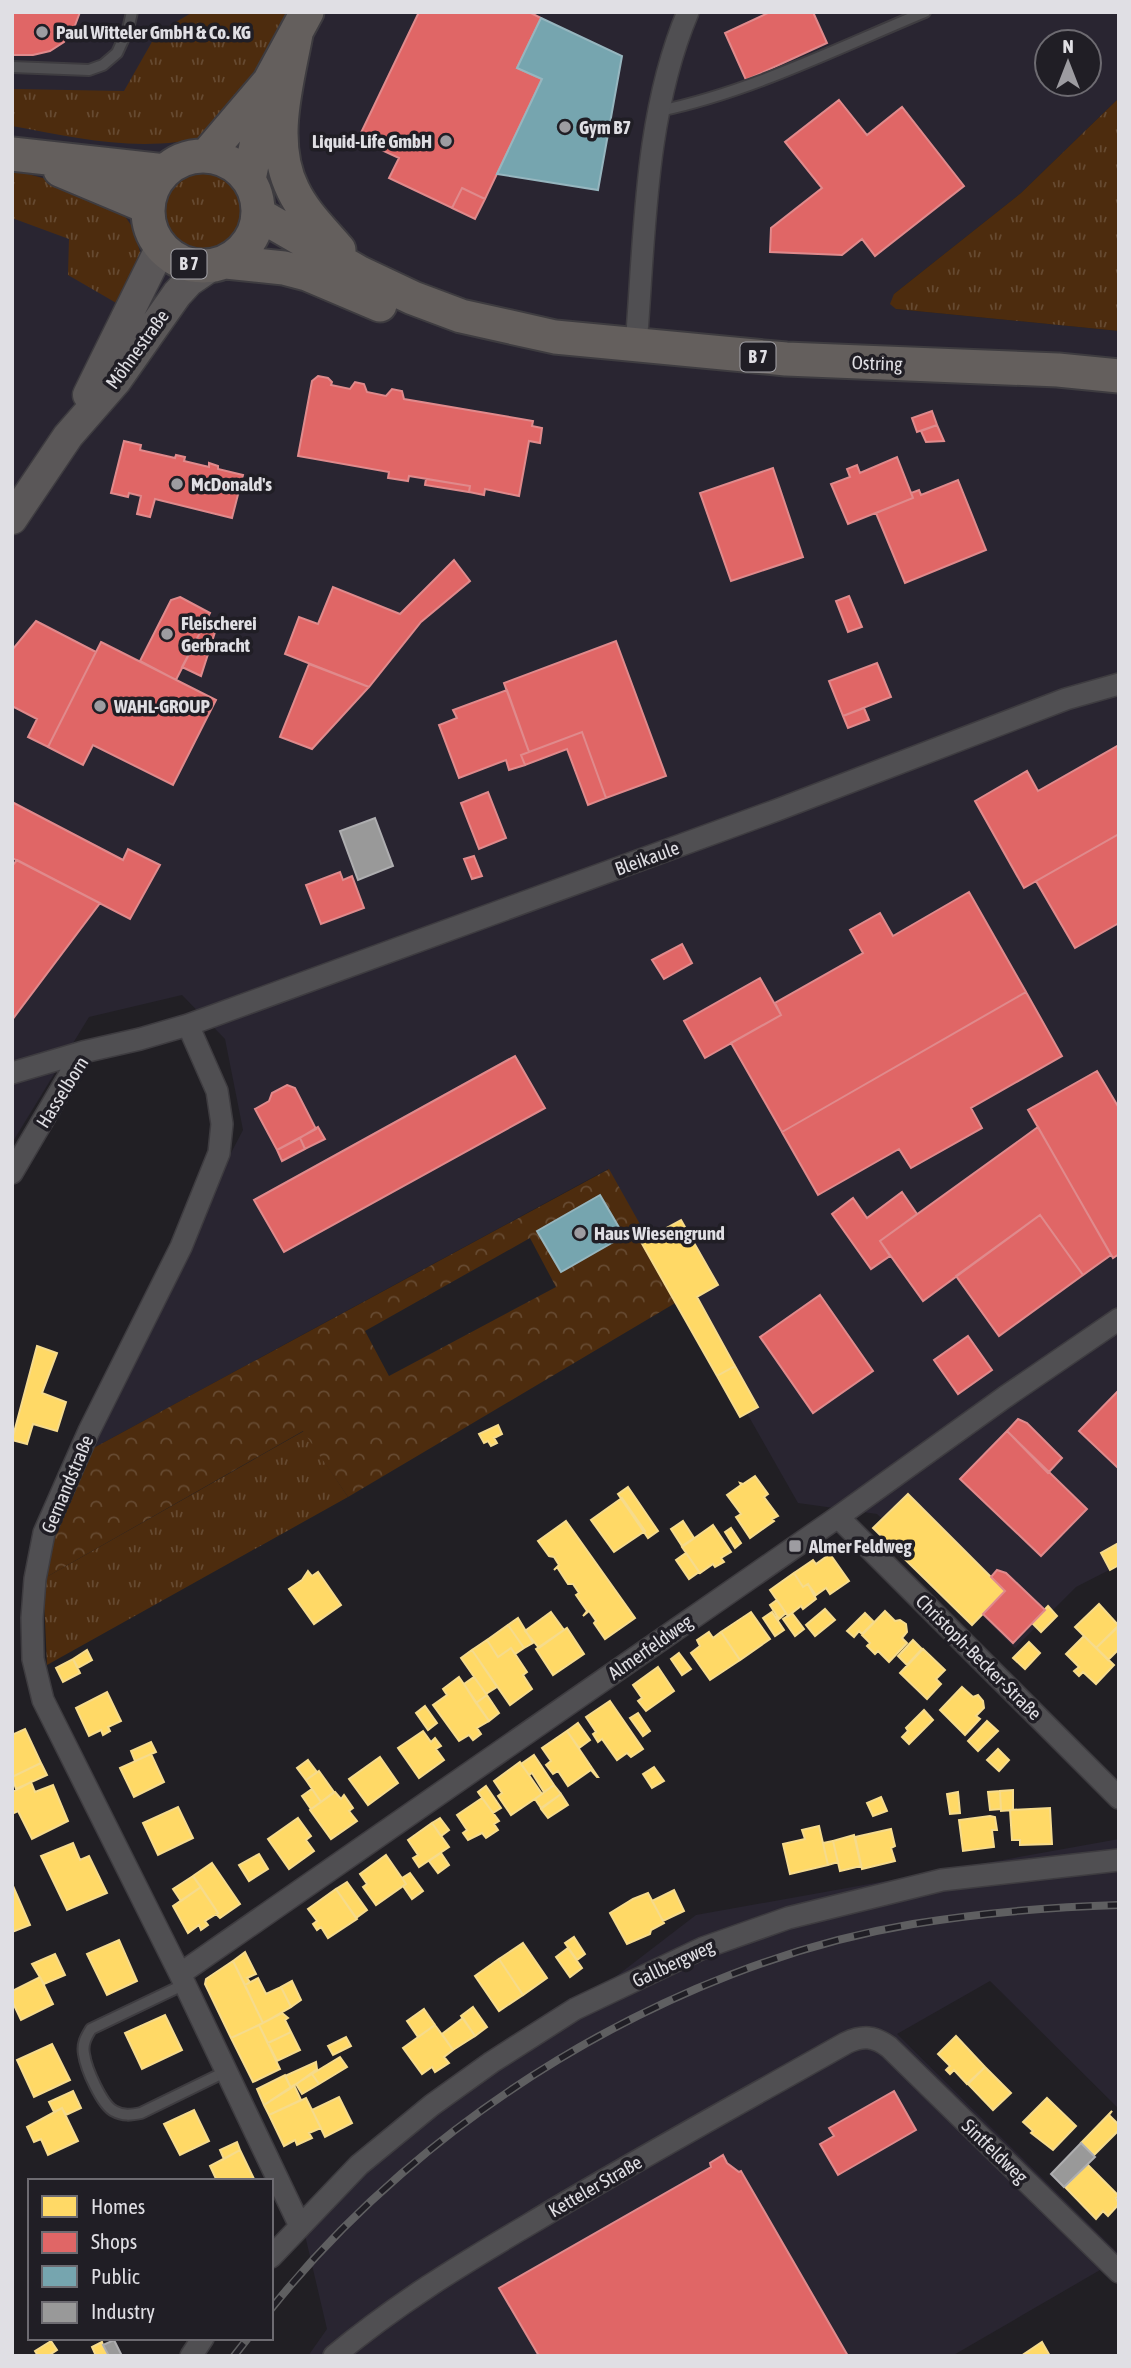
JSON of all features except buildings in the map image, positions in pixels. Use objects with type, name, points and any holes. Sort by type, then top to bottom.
[{"type":"main road","points":[[206,156],[269,82],[302,23]]},
{"type":"main road","points":[[302,23],[282,115],[285,167],[292,189],[306,210],[360,273]]},
{"type":"main road","points":[[248,179],[269,82]]},
{"type":"main road","points":[[20,156],[166,171]]},
{"type":"main road","points":[[20,156],[148,207],[151,194],[166,171],[191,158],[206,156],[230,163],[248,179],[256,196],[258,214]]},
{"type":"main road","name":"B 7","points":[[148,207],[153,235],[161,247],[184,262],[284,268],[307,274],[383,306],[434,316],[461,316]]},
{"type":"main road","name":"B 7","points":[[218,264],[236,255],[252,237],[258,214],[360,273],[461,316]]},
{"type":"main road","name":"Ostring","points":[[461,316],[555,338],[636,346],[786,359],[1058,370],[1119,376]]},
{"type":"street","points":[[636,346],[648,199],[659,111],[674,49],[688,12]]},
{"type":"street","name":"Möhnestraße","points":[[68,436],[161,247]]},
{"type":"street","name":"Möhnestraße","points":[[12,519],[68,436],[116,381],[177,294],[189,282],[218,264]]},
{"type":"street","name":"Bleikaule","points":[[181,1027],[777,810],[1066,699],[1119,684]]},
{"type":"street","name":"Hasselborn","points":[[12,1172],[83,1052],[181,1027]]},
{"type":"street","name":"Gernandstraße","points":[[181,1027],[217,1091],[222,1124],[219,1153],[181,1247],[89,1432],[44,1533],[35,1579],[33,1659],[43,1700],[183,1979],[300,2226]]},
{"type":"street","points":[[12,1073],[83,1052]]},
{"type":"street","name":"Almerfeldweg","points":[[183,1979],[838,1517],[1004,1396],[1119,1319]]},
{"type":"street","name":"Christoph-Becker-Straße","points":[[838,1517],[1119,1798]]},
{"type":"street","name":"Gallbergweg","points":[[273,2255],[359,2165],[432,2105],[492,2062],[575,2009],[703,1948],[788,1919],[942,1880],[1119,1860]]},
{"type":"street","name":"Sintfeldweg","points":[[868,2037],[875,2038],[889,2047],[1119,2272]]},
{"type":"street","name":"Ketteler Straße","points":[[334,2356],[375,2322],[430,2284],[587,2189],[846,2043],[856,2038],[868,2037]]},
{"type":"street","points":[[191,2356],[202,2340]]},
{"type":"lane","points":[[12,67],[89,69],[103,65],[117,52],[128,29],[132,12]]},
{"type":"lane","points":[[659,111],[703,102],[744,87],[925,12]]},
{"type":"lane","points":[[183,1979],[91,2029],[84,2041],[83,2054],[103,2102],[114,2111],[127,2116],[141,2113],[227,2071]]},
{"type":"shaded area","points":[[12,12],[1119,12],[1119,98],[1021,193],[894,294],[896,309],[1119,331],[1119,1565],[1076,1587],[1015,1648],[877,1514],[798,1503],[608,1169],[88,1451],[210,1193],[243,1130],[225,1039],[182,995],[89,1017],[12,1143]]},
{"type":"shaded area","points":[[1119,1839],[1119,2109],[990,1981],[897,2034],[1119,2254],[1119,2259],[952,2356],[308,2356],[327,2329],[301,2218],[696,1915]]},
{"type":"green space","points":[[193,12],[287,12],[261,64],[240,98],[213,127],[196,139],[156,144],[115,143],[12,126],[12,89],[124,91],[157,33]]},
{"type":"green space","points":[[1119,98],[1119,331],[896,309],[890,304],[894,294],[1021,193]]},
{"type":"green space","points":[[204,169],[228,176],[240,188],[247,212],[240,236],[228,248],[204,255],[180,248],[168,236],[161,212],[168,188],[180,176]]},
{"type":"green space","points":[[12,170],[66,184],[120,209],[133,228],[141,255],[118,304],[68,275],[69,239],[12,218]]},
{"type":"green space","points":[[609,1169],[682,1299],[348,1497],[303,1431],[43,1579],[44,1560],[88,1451]],"holes":[[[600,1195],[623,1235],[561,1272],[537,1231]],[[530,1238],[556,1287],[389,1376],[365,1331]]]},
{"type":"green space","points":[[304,1431],[348,1497],[47,1665],[43,1579]]},
{"type":"railway","points":[[273,2307],[333,2239],[402,2174],[477,2114],[558,2060],[643,2013],[731,1974],[822,1944],[913,1924],[964,1917],[1119,1905]]},
{"type":"railway","points":[[234,2356],[246,2340]]},
{"type":"place","name":"Paul Witteler GmbH & Co. KG","points":[[42,32]]},
{"type":"place","name":"Gym B7","points":[[565,127]]},
{"type":"place","name":"Liquid-Life GmbH","points":[[446,141]]},
{"type":"place","name":"McDonald's","points":[[177,484]]},
{"type":"place","name":"Fleischerei Gerbracht","points":[[167,634]]},
{"type":"place","name":"WAHL-GROUP","points":[[100,706]]},
{"type":"place","name":"Haus Wiesengrund","points":[[580,1233]]},
{"type":"place","name":"Almer Feldweg","points":[[795,1546]]}]
